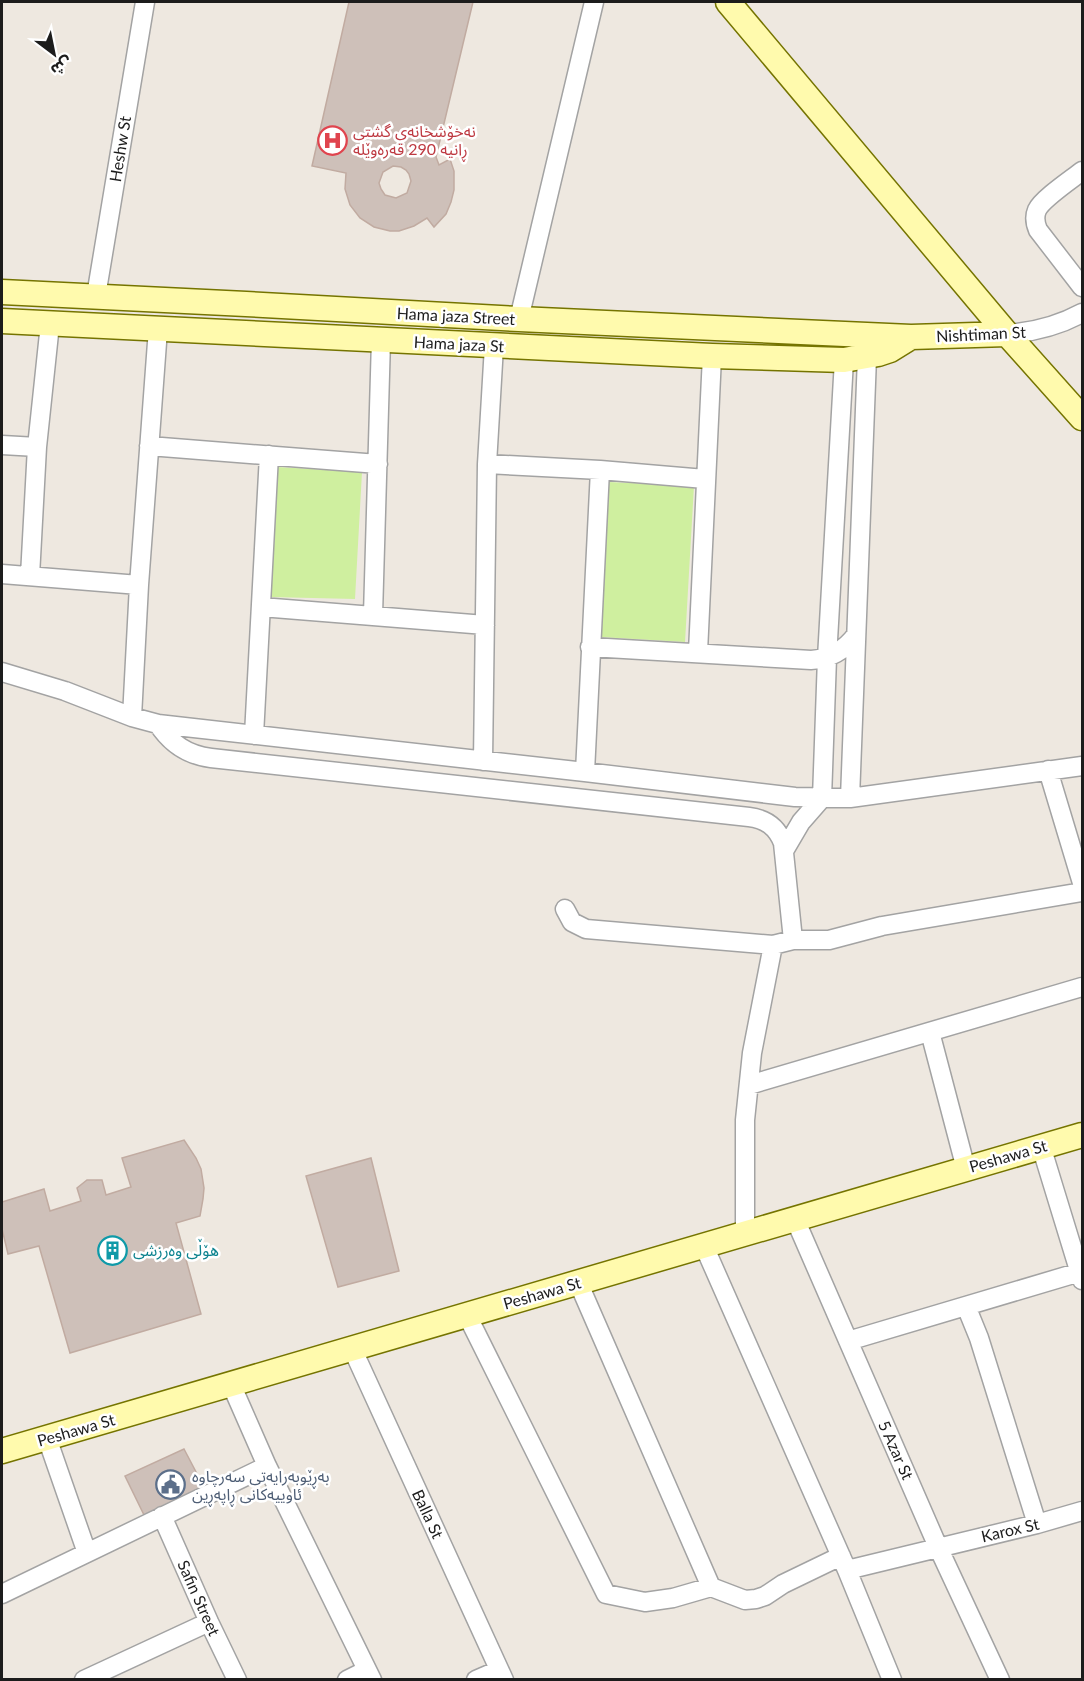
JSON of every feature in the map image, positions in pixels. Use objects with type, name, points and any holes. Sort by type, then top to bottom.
[{"type":"street","name":"Heshw St","points":[[96,296],[145,2]]},
{"type":"street","points":[[519,320],[594,2]]},
{"type":"street","points":[[728,2],[1007,334],[1078,405]]},
{"type":"street","points":[[1083,171],[1040,205],[1035,220],[1038,230],[1083,287]]},
{"type":"street","name":"Hama jaza Street","points":[[2,292],[519,320],[911,337]]},
{"type":"street","points":[[185,330],[187,301]]},
{"type":"street","points":[[244,333],[246,304]]},
{"type":"street","name":"Nishtiman St","points":[[911,337],[1007,334],[1046,329],[1082,314]]},
{"type":"street","name":"Hama jaza St","points":[[2,321],[712,356],[855,358],[890,350],[911,337]]},
{"type":"street","points":[[30,576],[37,447],[50,324]]},
{"type":"street","points":[[132,717],[139,585],[158,329]]},
{"type":"street","points":[[374,615],[381,340]]},
{"type":"street","points":[[483,761],[487,464],[494,346]]},
{"type":"street","points":[[698,652],[712,356]]},
{"type":"street","points":[[850,798],[856,635],[855,358]]},
{"type":"street","points":[[784,851],[801,822],[822,798],[827,658],[855,358]]},
{"type":"street","points":[[2,444],[37,447]]},
{"type":"street","points":[[149,446],[378,464]]},
{"type":"street","points":[[254,735],[269,455]]},
{"type":"street","points":[[487,464],[705,479]]},
{"type":"street","points":[[585,772],[600,470]]},
{"type":"street","points":[[2,574],[139,585]]},
{"type":"street","points":[[261,607],[485,625]]},
{"type":"street","points":[[591,647],[811,660],[827,658],[844,649],[856,635]]},
{"type":"street","points":[[2,672],[65,691],[132,717],[158,724],[795,797],[850,798],[1083,765]]},
{"type":"street","points":[[158,724],[168,738],[182,749],[191,754],[211,758],[764,820],[776,829],[784,851],[793,940]]},
{"type":"street","points":[[1048,770],[1083,883]]},
{"type":"street","points":[[565,909],[572,922],[586,929],[773,945],[793,940],[829,940],[882,926],[1083,892]]},
{"type":"street","points":[[745,1233],[745,1120],[752,1053],[773,945]]},
{"type":"street","points":[[749,1085],[1083,987]]},
{"type":"street","points":[[930,1032],[966,1169]]},
{"type":"street","name":"Peshawa St","points":[[2,1451],[1083,1135]]},
{"type":"street","points":[[848,1341],[966,1306],[1081,1276],[1041,1146]]},
{"type":"street","name":"5 Azar St","points":[[795,1219],[938,1547],[1000,1680]]},
{"type":"street","points":[[704,1246],[844,1563],[884,1677]]},
{"type":"street","points":[[467,1315],[606,1593],[645,1602],[674,1598],[711,1587],[578,1282]]},
{"type":"street","points":[[966,1306],[979,1338],[1037,1524]]},
{"type":"street","name":"Balla St","points":[[352,1348],[502,1675]]},
{"type":"street","points":[[231,1384],[267,1466],[369,1675],[347,1680]]},
{"type":"street","points":[[47,1438],[87,1553]]},
{"type":"street","points":[[2,1593],[267,1466]]},
{"type":"street","name":"Karox St","points":[[711,1587],[745,1600],[756,1599],[783,1584],[844,1563],[938,1547],[1083,1511]]},
{"type":"street","name":"Safin Street","points":[[162,1516],[237,1680]]},
{"type":"street","points":[[84,1680],[209,1622]]},
{"type":"street","points":[[476,1680],[502,1675]]},
{"type":"green space","points":[[277,467],[362,472],[355,599],[270,597]]},
{"type":"green space","points":[[608,482],[694,486],[685,642],[600,637]]},
{"type":"building","points":[[349,2],[473,2],[436,157],[439,165],[450,159],[454,171],[454,190],[446,214],[434,227],[427,218],[399,231],[374,227],[360,218],[350,205],[345,189],[346,173],[312,166]],"holes":[[[393,166],[401,167],[409,174],[411,181],[407,193],[396,198],[385,195],[379,183],[383,172]]]},
{"type":"building","name":"هۆڵی وەرزشی","points":[[184,1140],[201,1169],[203,1199],[200,1216],[176,1223],[201,1314],[70,1353],[39,1246],[8,1254],[2,1229],[2,1202],[44,1189],[50,1211],[81,1201],[77,1188],[87,1180],[102,1180],[106,1195],[131,1187],[122,1158]]},
{"type":"building","points":[[371,1158],[399,1271],[338,1287],[306,1176]]},
{"type":"building","points":[[184,1449],[206,1491],[146,1519],[125,1476]]},
{"type":"place","name":"نەخۆشخانەی گشتی ڕانیە 290 قەرەوێلە","points":[[332,140]]},
{"type":"place","name":"هۆڵی وەرزشی","points":[[112,1250]]},
{"type":"place","name":"بەڕێوبەرایەتی سەرچاوە ئاوییەکانی ڕاپەڕین","points":[[171,1485]]}]
